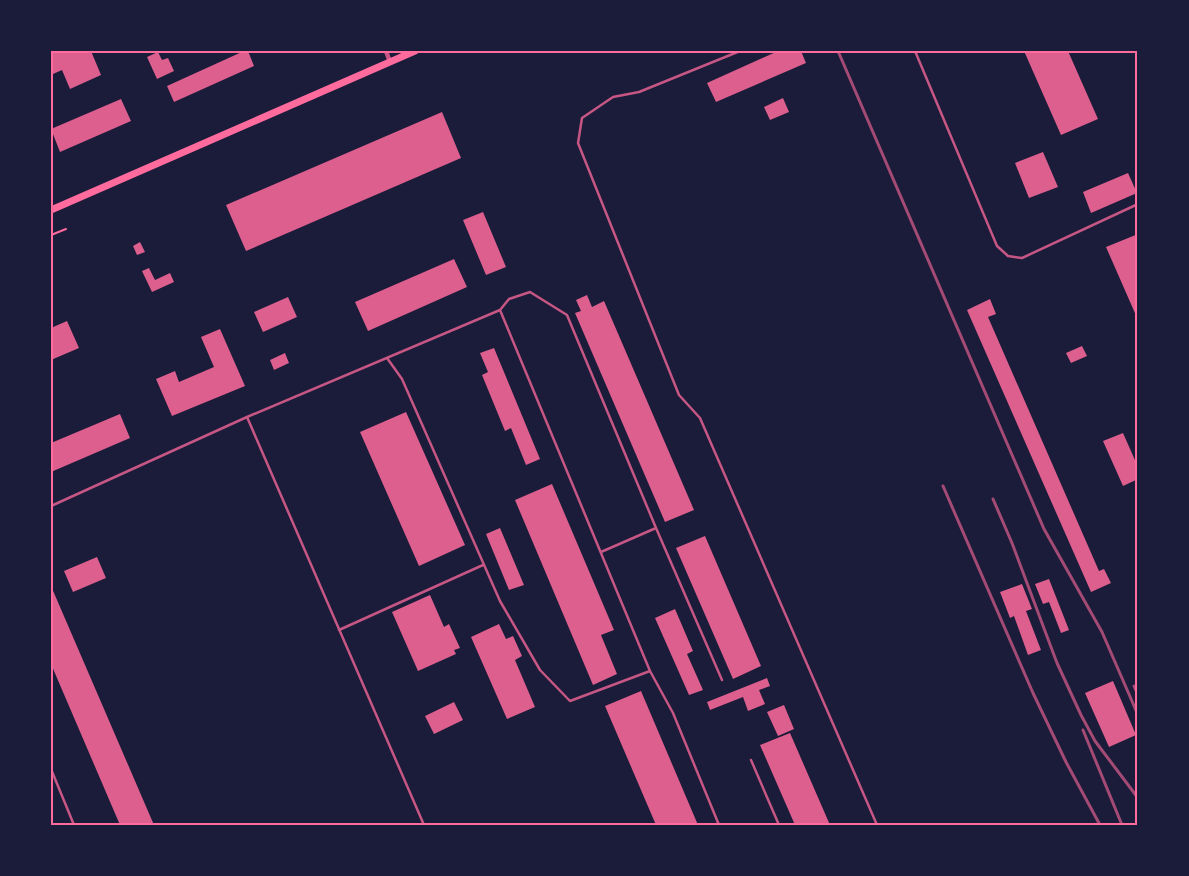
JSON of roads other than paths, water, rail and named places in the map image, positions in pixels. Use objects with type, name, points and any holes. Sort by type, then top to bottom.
[{"type":"main road","points":[[51,210],[415,51]]},
{"type":"street","points":[[386,51],[390,62]]},
{"type":"lane","points":[[740,51],[639,92],[613,97],[582,118],[578,143],[679,394],[700,418],[877,825]]},
{"type":"lane","points":[[915,51],[997,246],[1008,256],[1022,258],[1137,205],[1138,210]]},
{"type":"lane","points":[[51,506],[247,417],[500,310],[509,299],[530,292],[567,315],[722,680]]},
{"type":"lane","points":[[500,310],[650,671],[673,713],[719,825]]},
{"type":"lane","points":[[387,358],[402,379],[500,601],[540,670],[570,701],[650,671]]},
{"type":"lane","points":[[247,417],[424,825]]},
{"type":"lane","points":[[601,552],[656,528]]},
{"type":"lane","points":[[339,630],[484,565]]},
{"type":"lane","points":[[751,760],[778,825]]},
{"type":"lane","points":[[51,769],[74,825]]},
{"type":"railway","points":[[838,51],[1044,529],[1102,632],[1138,715]]},
{"type":"railway","points":[[943,486],[1033,693],[1066,762],[1100,825]]},
{"type":"railway","points":[[993,499],[1012,543],[1057,663],[1081,715],[1095,741],[1138,798]]},
{"type":"railway","points":[[1134,686],[1138,695]]},
{"type":"railway","points":[[1083,730],[1122,825]]}]
